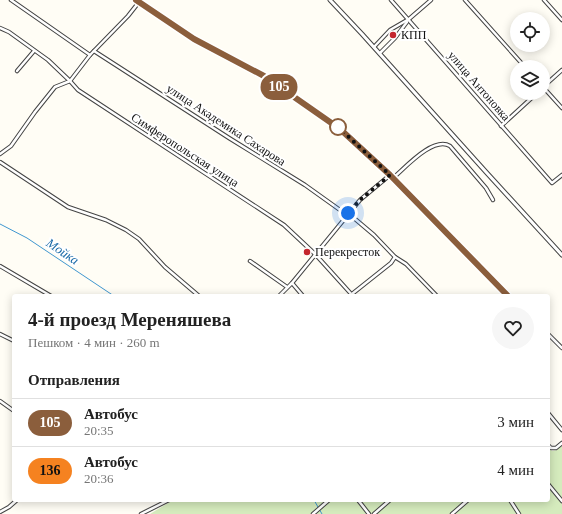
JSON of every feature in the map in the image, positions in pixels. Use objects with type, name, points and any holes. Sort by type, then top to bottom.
[{"type":"street","points":[[11,0],[90,55]]},
{"type":"street","points":[[136,0],[194,39],[264,76],[330,121],[353,140],[390,175],[506,294]]},
{"type":"street","points":[[330,0],[380,53],[491,178],[562,255]]},
{"type":"street","name":"улица Антоновка","points":[[392,0],[552,184],[562,175]]},
{"type":"street","points":[[374,47],[390,30],[408,20],[431,0]]},
{"type":"street","points":[[466,0],[519,60]]},
{"type":"street","points":[[544,0],[562,20]]},
{"type":"street","points":[[0,154],[11,146],[55,87],[70,81],[90,55],[128,16],[139,2]]},
{"type":"street","points":[[380,53],[395,38],[408,20]]},
{"type":"street","name":"Симферопольская улица","points":[[0,28],[48,60],[78,90],[284,225],[315,254],[351,294]]},
{"type":"street","points":[[17,71],[34,51]]},
{"type":"street","name":"улица Академика Сахарова","points":[[94,51],[348,214],[374,236],[395,257],[406,264],[435,294]]},
{"type":"street","points":[[550,81],[562,70]]},
{"type":"street","points":[[550,95],[562,108]]},
{"type":"street","points":[[501,126],[529,100]]},
{"type":"street","points":[[393,178],[429,147],[445,144],[450,146],[486,188],[493,200]]},
{"type":"street","points":[[0,162],[68,207],[106,220],[126,230],[139,239],[165,267],[196,294]]},
{"type":"street","points":[[281,294],[292,283],[360,200],[390,175]]},
{"type":"street","points":[[353,294],[391,263],[395,257]]},
{"type":"street","points":[[250,260],[287,287]]},
{"type":"street","points":[[0,266],[48,294]]},
{"type":"street","points":[[292,283],[301,294]]},
{"type":"street","points":[[0,334],[12,341]]},
{"type":"street","points":[[550,336],[562,348]]},
{"type":"street","points":[[0,401],[12,410]]},
{"type":"street","points":[[550,415],[562,430]]},
{"type":"street","points":[[550,447],[556,448],[562,443]]},
{"type":"street","points":[[550,486],[562,501]]},
{"type":"street","points":[[0,512],[15,502]]},
{"type":"street","points":[[141,514],[164,502]]},
{"type":"street","points":[[313,514],[327,502]]},
{"type":"street","points":[[360,502],[369,514]]},
{"type":"street","points":[[374,514],[388,502]]},
{"type":"street","points":[[452,514],[466,502]]},
{"type":"street","points":[[511,502],[518,514]]},
{"type":"green space","points":[[562,445],[562,514],[150,514],[170,502],[550,502],[550,449],[552,451],[557,450]]},
{"type":"waterway","name":"Мойка","points":[[0,224],[27,238],[111,294]]},
{"type":"waterway","name":"Мойка","points":[[315,502],[322,514]]},
{"type":"bus line","name":"105","points":[[136,0],[194,39],[264,76],[340,129],[390,175],[506,294]]},
{"type":"place","name":"КПП","points":[[393,35]]},
{"type":"place","name":"Перекресток","points":[[307,252]]},
{"type":"route","points":[[338,127],[390,175],[374,187],[348,213]]}]
